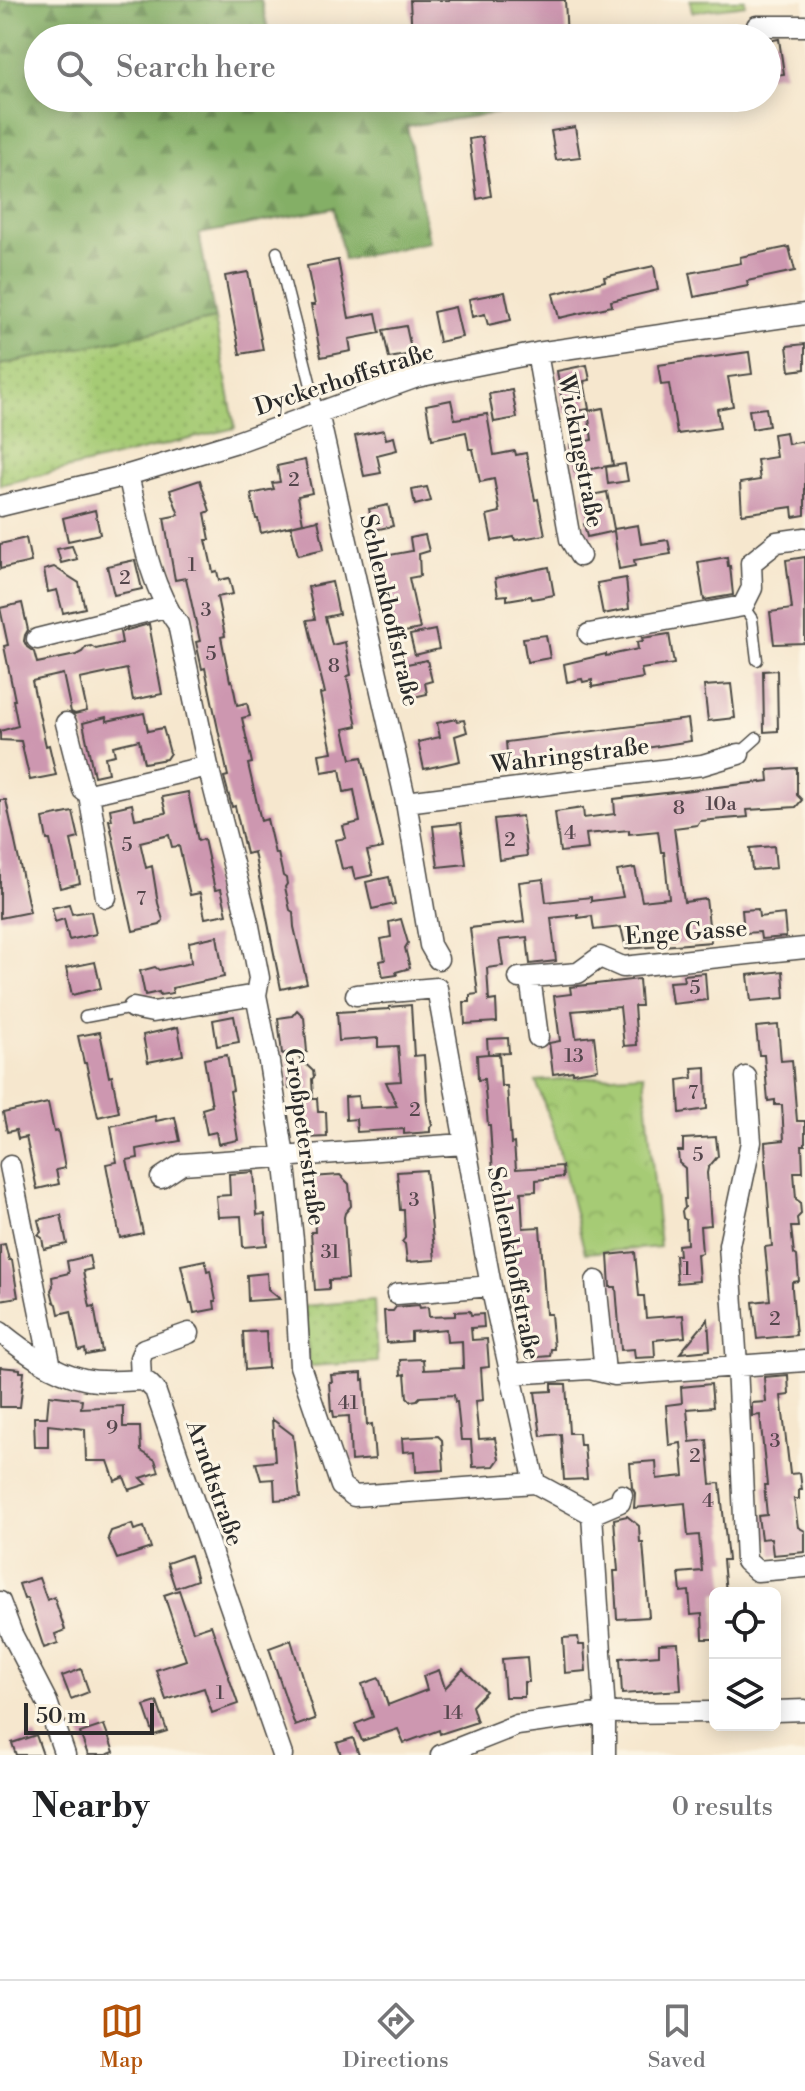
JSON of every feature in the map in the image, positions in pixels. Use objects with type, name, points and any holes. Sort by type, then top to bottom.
[{"type":"street","points":[[781,26],[805,26]]},
{"type":"street","name":"Dyckerhoffstraße","points":[[0,506],[128,475],[237,442],[417,377],[537,353],[805,314]]},
{"type":"street","name":"Wickingstraße","points":[[537,353],[570,539],[580,556]]},
{"type":"street","name":"Schlenkhoffstraße","points":[[318,413],[406,802],[430,945],[438,959]]},
{"type":"street","name":"Großpeterstraße","points":[[128,475],[156,584],[165,607],[178,624],[208,766],[249,926],[259,978],[256,995],[284,1156],[293,1240],[300,1366],[341,1486],[354,1496],[535,1483]]},
{"type":"street","points":[[589,634],[743,606],[752,588],[751,563],[777,542],[805,538]]},
{"type":"street","points":[[37,639],[165,607]]},
{"type":"street","points":[[66,723],[83,790],[89,794],[208,766]]},
{"type":"street","name":"Wahringstraße","points":[[406,802],[702,765],[739,754]]},
{"type":"street","points":[[89,794],[106,897]]},
{"type":"street","name":"Enge Gasse","points":[[538,1037],[524,978],[578,973],[600,957],[623,967],[805,948]]},
{"type":"street","name":"Schlenkhoffstraße","points":[[356,995],[437,988],[491,1286],[535,1483]]},
{"type":"street","points":[[133,1008],[153,1012],[256,995]]},
{"type":"street","points":[[746,1077],[751,1142],[729,1245],[746,1561],[757,1571],[805,1567]]},
{"type":"street","points":[[161,1178],[182,1164],[464,1144]]},
{"type":"street","points":[[10,1166],[51,1367]]},
{"type":"street","points":[[596,1281],[605,1372]]},
{"type":"street","points":[[397,1294],[491,1286]]},
{"type":"street","points":[[0,1332],[51,1367],[85,1380],[141,1380],[140,1358],[144,1349],[189,1333]]},
{"type":"street","points":[[510,1374],[590,1369],[615,1375],[805,1361]]},
{"type":"street","name":"Arndtstraße","points":[[141,1380],[155,1390],[282,1755]]},
{"type":"street","points":[[535,1483],[592,1514]]},
{"type":"street","points":[[592,1514],[620,1502],[622,1495]]},
{"type":"street","points":[[592,1514],[605,1755]]},
{"type":"street","points":[[0,1602],[12,1634],[47,1702],[65,1755]]},
{"type":"street","points":[[781,1711],[805,1710]]},
{"type":"street","points":[[441,1755],[517,1725],[605,1713],[709,1712]]},
{"type":"lane","points":[[277,252],[318,413]]},
{"type":"lane","points":[[743,606],[752,619],[757,660]]},
{"type":"lane","points":[[739,754],[757,738]]},
{"type":"lane","points":[[85,1017],[133,1008]]},
{"type":"green space","points":[[0,0],[261,0],[267,24],[24,24],[24,112],[504,112],[407,126],[429,242],[344,260],[334,208],[199,234],[215,319],[0,365]]},
{"type":"green space","points":[[690,0],[745,0],[745,5],[692,12]]},
{"type":"green space","points":[[215,319],[235,428],[0,485],[0,365]]},
{"type":"green space","points":[[644,1074],[660,1247],[585,1253],[555,1134],[536,1081]]},
{"type":"green space","points":[[374,1300],[377,1362],[309,1366],[304,1306]]},
{"type":"building","points":[[410,0],[565,0],[566,24],[411,24]]},
{"type":"building","points":[[575,127],[580,157],[556,160],[551,131]]},
{"type":"building","points":[[482,137],[491,196],[477,199],[469,139]]},
{"type":"building","points":[[789,247],[795,271],[747,281],[748,286],[694,297],[689,273],[741,263],[740,257]]},
{"type":"building","points":[[338,260],[349,318],[376,313],[380,333],[349,339],[351,351],[321,357],[307,266]]},
{"type":"building","points":[[654,266],[658,290],[611,301],[612,306],[559,318],[553,294],[605,281],[604,277]]},
{"type":"building","points":[[248,272],[263,350],[240,354],[225,276]]},
{"type":"building","points":[[505,292],[511,320],[488,325],[485,314],[472,317],[469,299]]},
{"type":"building","points":[[455,307],[462,337],[439,342],[433,312]]},
{"type":"building","points":[[406,326],[412,354],[389,358],[383,330]]},
{"type":"building","points":[[805,344],[805,369],[790,371],[787,346]]},
{"type":"building","points":[[749,352],[752,374],[728,377],[733,406],[717,409],[720,428],[677,434],[669,384],[661,385],[658,365]]},
{"type":"building","points":[[587,365],[590,380],[584,381],[589,409],[564,413],[557,371]]},
{"type":"building","points":[[512,390],[517,418],[494,422],[489,394]]},
{"type":"building","points":[[451,400],[455,419],[487,414],[494,455],[515,451],[516,455],[526,453],[545,535],[492,541],[487,515],[500,512],[494,479],[480,482],[466,432],[432,439],[426,405]]},
{"type":"building","points":[[603,408],[613,465],[575,472],[570,444],[592,440],[588,411]]},
{"type":"building","points":[[766,408],[769,426],[752,429],[749,410]]},
{"type":"building","points":[[384,430],[386,439],[394,437],[397,450],[377,455],[381,473],[364,476],[355,436]]},
{"type":"building","points":[[786,432],[788,444],[805,441],[805,515],[793,517],[792,507],[742,514],[740,483],[760,480],[757,460],[776,457],[773,434]]},
{"type":"building","points":[[305,460],[312,493],[298,496],[303,523],[261,533],[251,494],[274,489],[272,483],[280,482],[277,466]]},
{"type":"building","points":[[625,464],[628,481],[608,484],[606,467]]},
{"type":"building","points":[[200,480],[210,511],[205,513],[210,540],[206,540],[213,572],[217,571],[219,580],[229,578],[233,594],[217,597],[230,681],[237,705],[247,703],[250,716],[242,718],[252,763],[248,764],[261,821],[267,819],[275,854],[278,853],[286,878],[285,887],[307,983],[281,989],[254,852],[246,854],[235,806],[232,807],[224,777],[228,776],[205,668],[202,669],[196,642],[200,641],[186,578],[175,580],[164,518],[179,515],[170,490]]},
{"type":"building","points":[[427,487],[431,501],[415,505],[412,490]]},
{"type":"building","points":[[607,492],[614,529],[638,525],[641,544],[668,540],[671,554],[634,560],[635,566],[619,569],[614,531],[587,537],[584,524],[587,523],[582,497]]},
{"type":"building","points":[[388,505],[393,526],[374,530],[369,509]]},
{"type":"building","points":[[95,510],[100,534],[68,541],[63,518]]},
{"type":"building","points":[[318,520],[324,549],[298,555],[291,526]]},
{"type":"building","points":[[425,535],[429,551],[419,554],[420,576],[409,578],[420,629],[395,634],[379,557],[412,551],[410,538]]},
{"type":"building","points":[[26,538],[31,562],[0,569],[0,544]]},
{"type":"building","points":[[72,546],[77,559],[61,563],[57,549]]},
{"type":"building","points":[[727,557],[733,595],[704,600],[698,562]]},
{"type":"building","points":[[805,557],[805,643],[774,644],[770,612],[792,609],[786,560]]},
{"type":"building","points":[[135,560],[142,589],[114,595],[107,566]]},
{"type":"building","points":[[54,567],[79,583],[85,608],[63,613],[57,590],[48,592],[44,570]]},
{"type":"building","points":[[549,567],[554,595],[507,600],[507,595],[498,596],[495,578]]},
{"type":"building","points":[[626,578],[629,609],[603,614],[597,583]]},
{"type":"building","points":[[332,582],[339,614],[325,617],[332,645],[345,642],[351,675],[347,676],[357,726],[344,729],[351,759],[362,757],[383,848],[367,851],[373,875],[355,879],[352,867],[342,869],[335,840],[346,838],[343,826],[360,822],[354,790],[344,792],[340,769],[322,772],[319,754],[332,752],[320,694],[325,693],[307,620],[315,619],[308,587]]},
{"type":"building","points":[[22,603],[28,630],[24,641],[34,652],[37,663],[76,655],[86,647],[96,649],[122,643],[120,632],[149,624],[162,694],[133,700],[127,669],[80,679],[87,711],[75,714],[71,712],[63,674],[32,681],[46,746],[49,745],[56,775],[30,780],[21,741],[0,740],[0,731],[18,726],[0,608]]},
{"type":"building","points":[[435,630],[439,649],[415,655],[410,635]]},
{"type":"building","points":[[669,634],[674,664],[641,669],[643,678],[592,687],[592,680],[567,682],[564,664],[638,649],[637,642],[643,641],[642,638]]},
{"type":"building","points":[[546,635],[550,658],[527,662],[523,638]]},
{"type":"building","points":[[427,660],[432,681],[425,683],[427,694],[409,698],[402,665]]},
{"type":"building","points":[[777,670],[778,731],[764,732],[763,671]]},
{"type":"building","points":[[731,684],[735,718],[708,721],[704,686]]},
{"type":"building","points":[[144,713],[148,731],[163,728],[170,753],[166,759],[144,763],[139,740],[113,746],[115,755],[105,757],[108,773],[94,776],[83,723]]},
{"type":"building","points":[[688,719],[691,741],[627,751],[588,752],[508,765],[506,742]]},
{"type":"building","points":[[464,720],[467,732],[455,736],[460,761],[424,769],[418,742],[440,737],[437,723]]},
{"type":"building","points":[[797,768],[797,795],[802,800],[796,807],[747,810],[748,817],[700,821],[697,825],[674,828],[684,902],[706,899],[711,942],[626,949],[621,927],[594,930],[592,916],[551,918],[556,961],[530,964],[527,937],[499,940],[503,966],[487,968],[489,1001],[496,1000],[497,1022],[465,1024],[464,1002],[470,1002],[470,995],[478,994],[470,928],[524,922],[519,882],[543,879],[546,902],[591,897],[591,901],[623,897],[617,871],[635,868],[642,901],[669,898],[664,852],[661,852],[658,831],[586,834],[588,849],[560,852],[555,812],[583,808],[584,818],[615,814],[614,799],[769,781],[768,770]]},
{"type":"building","points":[[188,792],[198,841],[204,839],[215,890],[221,889],[227,914],[205,918],[200,893],[190,895],[179,846],[172,847],[169,835],[140,842],[146,868],[152,866],[163,920],[160,925],[133,931],[109,820],[112,820],[110,809],[132,804],[135,819],[166,813],[162,797]]},
{"type":"building","points":[[0,800],[6,800],[30,912],[0,918]]},
{"type":"building","points":[[73,812],[79,838],[71,840],[80,883],[60,888],[43,818]]},
{"type":"building","points":[[522,816],[527,856],[499,860],[494,819]]},
{"type":"building","points":[[461,823],[466,864],[438,867],[433,826]]},
{"type":"building","points":[[774,846],[776,868],[752,870],[750,848]]},
{"type":"building","points":[[389,877],[395,904],[372,909],[366,882]]},
{"type":"building","points":[[69,904],[72,914],[91,911],[96,934],[69,940],[64,919],[55,922],[52,908]]},
{"type":"building","points":[[758,909],[759,917],[784,914],[786,937],[761,939],[760,932],[744,933],[742,910]]},
{"type":"building","points":[[401,919],[408,943],[405,948],[410,968],[396,972],[397,975],[383,977],[380,961],[385,960],[381,939],[391,937],[389,922]]},
{"type":"building","points":[[217,936],[224,977],[172,988],[173,993],[145,995],[140,971],[191,963],[189,942]]},
{"type":"building","points":[[95,962],[101,988],[72,995],[66,968]]},
{"type":"building","points":[[783,971],[785,998],[751,1001],[748,975]]},
{"type":"building","points":[[705,973],[707,1000],[672,1004],[669,982],[684,981],[683,975]]},
{"type":"building","points":[[639,979],[641,1006],[634,1006],[637,1045],[624,1046],[620,1007],[572,1011],[576,1038],[594,1036],[598,1069],[553,1074],[549,1043],[560,1041],[554,996],[571,994],[570,987]]},
{"type":"building","points":[[411,1005],[414,1056],[424,1055],[432,1125],[430,1132],[404,1134],[404,1129],[357,1132],[356,1119],[346,1120],[345,1097],[358,1096],[359,1108],[397,1106],[386,1082],[401,1081],[398,1046],[378,1047],[378,1038],[339,1041],[337,1012]]},
{"type":"building","points":[[297,1010],[304,1017],[307,1052],[294,1053],[313,1071],[313,1098],[317,1098],[318,1112],[326,1112],[327,1137],[305,1138],[298,1088],[289,1089],[286,1053],[282,1054],[278,1018],[292,1016]]},
{"type":"building","points":[[234,1016],[239,1042],[217,1046],[213,1020]]},
{"type":"building","points":[[778,1025],[781,1061],[792,1060],[797,1121],[805,1121],[803,1172],[794,1172],[796,1199],[800,1202],[801,1214],[797,1218],[798,1227],[791,1227],[799,1281],[792,1282],[796,1335],[757,1339],[753,1302],[770,1300],[765,1247],[772,1246],[765,1142],[784,1140],[782,1105],[775,1105],[775,1100],[768,1101],[764,1055],[759,1055],[756,1027]]},
{"type":"building","points":[[178,1027],[183,1055],[148,1062],[143,1035]]},
{"type":"building","points":[[100,1032],[119,1112],[98,1117],[78,1036]]},
{"type":"building","points":[[508,1038],[509,1053],[488,1054],[487,1039]]},
{"type":"building","points":[[499,1053],[501,1086],[507,1086],[516,1169],[562,1166],[563,1177],[536,1180],[536,1191],[521,1192],[523,1228],[540,1227],[546,1314],[551,1314],[554,1349],[551,1349],[550,1356],[527,1358],[523,1318],[518,1319],[515,1275],[510,1276],[508,1265],[507,1226],[499,1219],[484,1079],[478,1080],[477,1055]]},
{"type":"building","points":[[227,1055],[238,1140],[218,1144],[216,1132],[207,1134],[202,1109],[212,1106],[204,1059]]},
{"type":"building","points":[[706,1067],[707,1109],[680,1113],[678,1080],[693,1078],[692,1068]]},
{"type":"building","points":[[48,1103],[54,1132],[58,1131],[65,1168],[56,1170],[59,1184],[37,1189],[26,1137],[18,1139],[16,1130],[7,1132],[3,1113]]},
{"type":"building","points":[[155,1116],[156,1121],[175,1117],[180,1141],[137,1149],[138,1158],[127,1160],[143,1233],[120,1238],[106,1164],[117,1162],[111,1126]]},
{"type":"building","points":[[716,1137],[718,1156],[707,1173],[711,1225],[700,1226],[702,1253],[697,1254],[699,1281],[677,1283],[675,1255],[679,1255],[678,1245],[687,1244],[686,1220],[682,1211],[686,1199],[685,1168],[679,1163],[678,1151],[683,1151],[683,1139]]},
{"type":"building","points":[[426,1170],[435,1260],[407,1262],[405,1244],[402,1242],[405,1238],[404,1210],[400,1210],[397,1172]]},
{"type":"building","points":[[254,1172],[257,1215],[265,1214],[267,1245],[243,1247],[241,1216],[218,1217],[216,1196],[230,1195],[229,1174]]},
{"type":"building","points":[[340,1175],[349,1184],[351,1206],[344,1217],[348,1279],[329,1280],[329,1289],[315,1290],[311,1232],[315,1232],[312,1177]]},
{"type":"building","points":[[61,1215],[67,1244],[44,1249],[42,1238],[38,1235],[41,1232],[38,1220]]},
{"type":"building","points":[[5,1244],[9,1260],[12,1260],[18,1297],[0,1300],[0,1245]]},
{"type":"building","points":[[635,1252],[639,1296],[644,1296],[646,1318],[683,1315],[685,1337],[654,1340],[655,1357],[635,1358],[634,1349],[621,1350],[616,1287],[610,1287],[608,1255]]},
{"type":"building","points":[[89,1256],[92,1269],[83,1271],[90,1307],[94,1306],[102,1352],[86,1355],[85,1349],[79,1351],[71,1311],[59,1314],[51,1290],[52,1277],[69,1273],[67,1261]]},
{"type":"building","points":[[205,1260],[207,1271],[210,1270],[215,1309],[194,1313],[181,1265]]},
{"type":"building","points":[[267,1273],[268,1289],[280,1299],[248,1301],[247,1275]]},
{"type":"building","points":[[419,1305],[420,1308],[428,1307],[429,1317],[455,1316],[455,1312],[470,1311],[471,1315],[483,1314],[484,1327],[471,1328],[472,1340],[487,1339],[489,1367],[481,1368],[483,1400],[475,1401],[479,1439],[495,1438],[499,1459],[494,1466],[473,1467],[471,1440],[461,1440],[454,1395],[420,1397],[411,1401],[407,1397],[400,1360],[423,1359],[424,1370],[463,1368],[462,1341],[447,1342],[446,1329],[411,1332],[411,1341],[386,1343],[384,1311]]},
{"type":"building","points":[[708,1319],[710,1350],[680,1353]]},
{"type":"building","points":[[266,1331],[268,1368],[245,1370],[243,1332]]},
{"type":"building","points":[[0,1367],[24,1372],[20,1407],[0,1407]]},
{"type":"building","points":[[362,1373],[367,1425],[372,1424],[375,1459],[351,1461],[349,1416],[334,1417],[329,1382],[332,1382],[331,1375]]},
{"type":"building","points":[[788,1375],[789,1395],[781,1396],[790,1474],[800,1473],[802,1490],[799,1490],[799,1499],[794,1499],[798,1527],[805,1531],[805,1552],[773,1555],[771,1538],[761,1539],[758,1516],[767,1515],[764,1485],[767,1485],[760,1415],[752,1416],[752,1403],[766,1402],[764,1377]]},
{"type":"building","points":[[552,1384],[566,1384],[569,1433],[579,1433],[580,1445],[584,1445],[587,1479],[564,1480],[561,1434],[541,1436],[535,1392],[552,1391]]},
{"type":"building","points":[[711,1384],[713,1407],[687,1409],[690,1442],[707,1440],[711,1484],[720,1483],[728,1560],[723,1560],[725,1587],[709,1587],[709,1639],[703,1639],[702,1614],[691,1615],[689,1591],[681,1592],[679,1573],[702,1571],[699,1535],[688,1536],[685,1503],[634,1508],[630,1463],[656,1461],[657,1479],[684,1476],[681,1443],[669,1445],[666,1405],[682,1403],[681,1387]]},
{"type":"building","points":[[49,1395],[82,1399],[81,1408],[123,1406],[123,1427],[140,1427],[141,1451],[155,1460],[159,1472],[141,1478],[147,1484],[129,1490],[124,1477],[115,1481],[108,1461],[86,1461],[85,1429],[48,1425],[48,1447],[35,1447],[34,1417],[47,1417]]},
{"type":"building","points":[[272,1419],[293,1435],[300,1498],[275,1500],[274,1479],[261,1480],[256,1463],[275,1461]]},
{"type":"building","points":[[438,1436],[442,1440],[444,1470],[416,1472],[415,1451],[403,1452],[402,1438]]},
{"type":"building","points":[[627,1516],[639,1526],[640,1543],[643,1543],[649,1617],[617,1619],[614,1571],[618,1571],[614,1519]]},
{"type":"building","points":[[132,1524],[134,1530],[144,1527],[151,1548],[117,1559],[108,1538],[111,1531]]},
{"type":"building","points":[[190,1555],[197,1580],[175,1588],[167,1563]]},
{"type":"building","points":[[39,1578],[47,1600],[54,1597],[65,1630],[55,1634],[58,1643],[44,1648],[19,1584]]},
{"type":"building","points":[[179,1590],[193,1631],[211,1625],[238,1704],[212,1713],[204,1688],[166,1700],[156,1670],[186,1660],[164,1595]]},
{"type":"building","points":[[578,1637],[579,1645],[584,1645],[586,1671],[565,1673],[563,1638]]},
{"type":"building","points":[[291,1640],[315,1719],[295,1726],[269,1648]]},
{"type":"building","points":[[678,1643],[681,1690],[622,1694],[620,1658],[659,1655],[659,1644]]},
{"type":"building","points":[[527,1657],[529,1682],[524,1682],[524,1697],[505,1697],[502,1659]]},
{"type":"building","points":[[81,1669],[89,1692],[71,1699],[62,1676]]},
{"type":"building","points":[[463,1669],[486,1691],[472,1706],[477,1722],[440,1734],[439,1730],[404,1743],[398,1729],[362,1741],[355,1724],[373,1717],[362,1684],[379,1678],[388,1705],[427,1690],[423,1676],[439,1670],[445,1688]]},
{"type":"building","points":[[157,1702],[167,1731],[154,1735],[144,1706]]},
{"type":"building","points":[[104,1725],[114,1752],[88,1755],[80,1733]]},
{"type":"building","points":[[36,1735],[43,1755],[16,1755],[12,1743]]},
{"type":"building","points":[[353,1738],[359,1755],[341,1755],[337,1743]]}]
